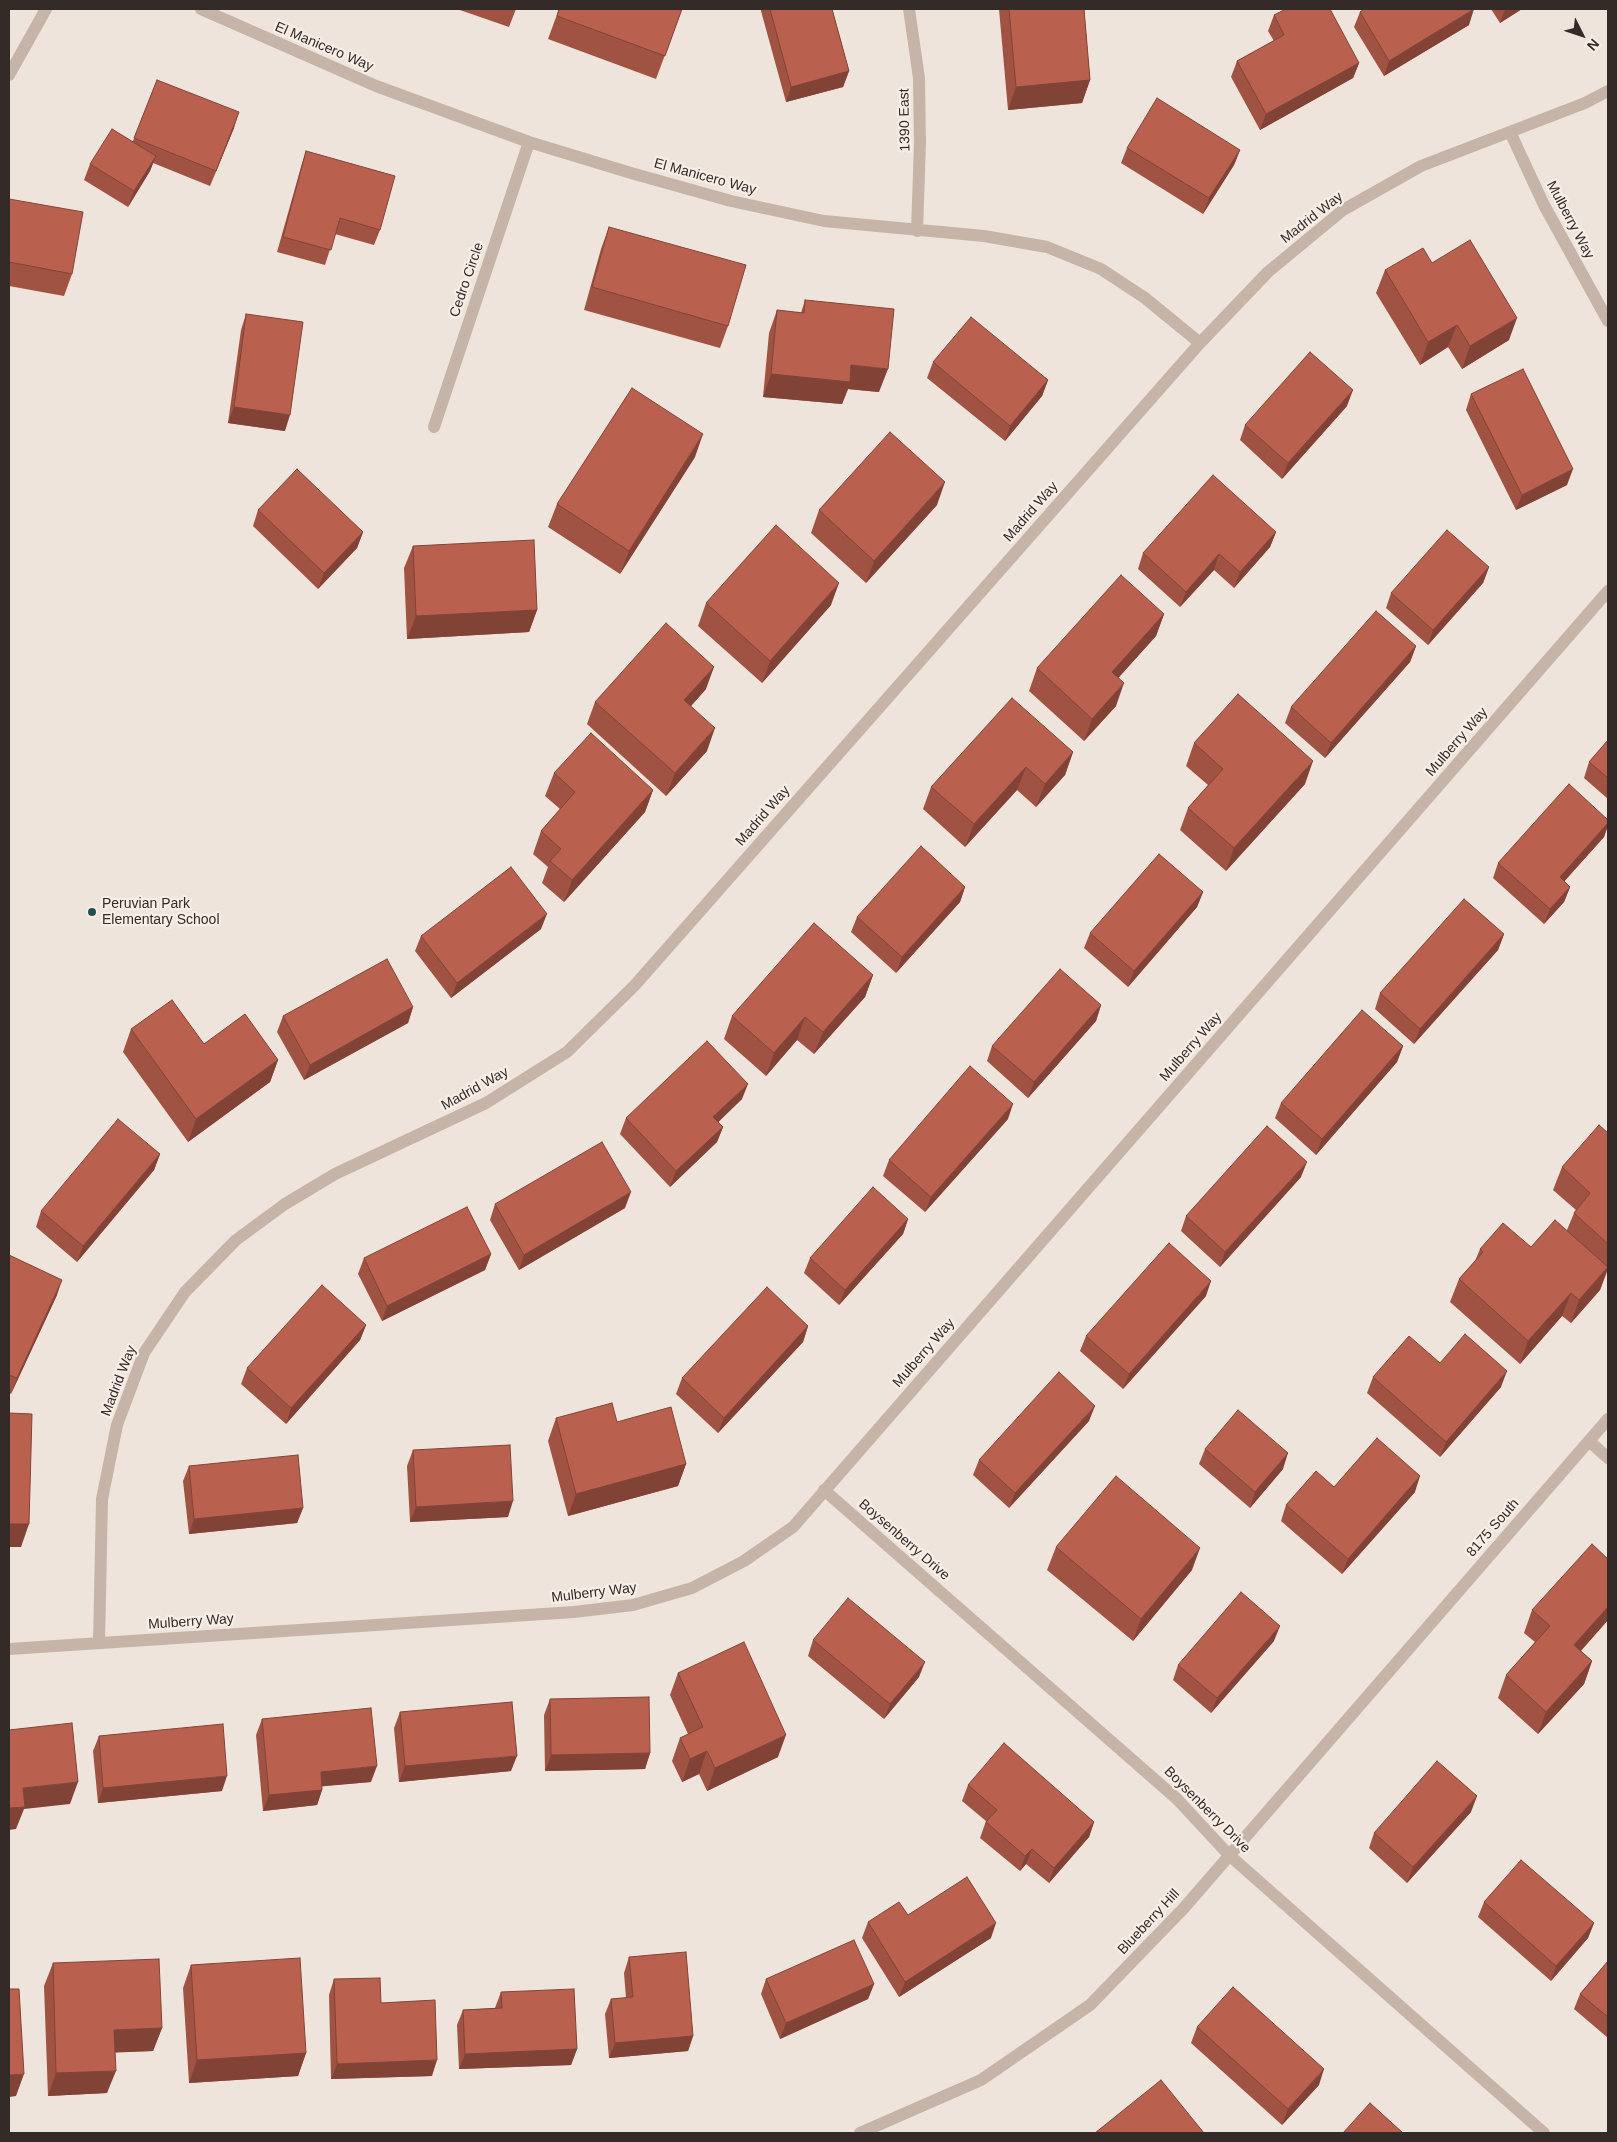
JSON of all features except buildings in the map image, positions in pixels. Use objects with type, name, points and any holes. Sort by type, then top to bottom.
[{"type":"street","points":[[9,75],[46,9]]},
{"type":"street","name":"El Manicero Way","points":[[201,9],[376,86],[529,142],[731,201],[824,220],[917,231],[984,236],[1047,247],[1101,270],[1145,298],[1200,343]]},
{"type":"street","name":"1390 East","points":[[909,9],[919,78],[920,143],[917,231]]},
{"type":"street","name":"Madrid Way","points":[[98,1643],[102,1499],[117,1425],[144,1353],[185,1292],[236,1240],[285,1204],[335,1174],[486,1104],[567,1052],[635,985],[1200,343],[1268,272],[1343,210],[1421,166],[1585,103],[1608,91]]},
{"type":"street","name":"Mulberry Way","points":[[1510,132],[1544,205],[1608,321]]},
{"type":"street","name":"Cedro Circle","points":[[434,427],[529,142]]},
{"type":"street","name":"Mulberry Way","points":[[9,1649],[574,1612],[634,1605],[692,1588],[744,1561],[793,1527],[1608,591]]},
{"type":"street","name":"8175 South","points":[[1401,1656],[1608,1419]]},
{"type":"street","points":[[1589,1441],[1608,1458]]},
{"type":"street","name":"Boysenberry Drive","points":[[824,1490],[1177,1799],[1229,1855],[1544,2133]]},
{"type":"street","name":"Blueberry Hill","points":[[860,2133],[981,2080],[1090,2005],[1183,1909],[1401,1656]]},
{"type":"place","name":"Peruvian Park Elementary School","points":[[92,912]]}]
